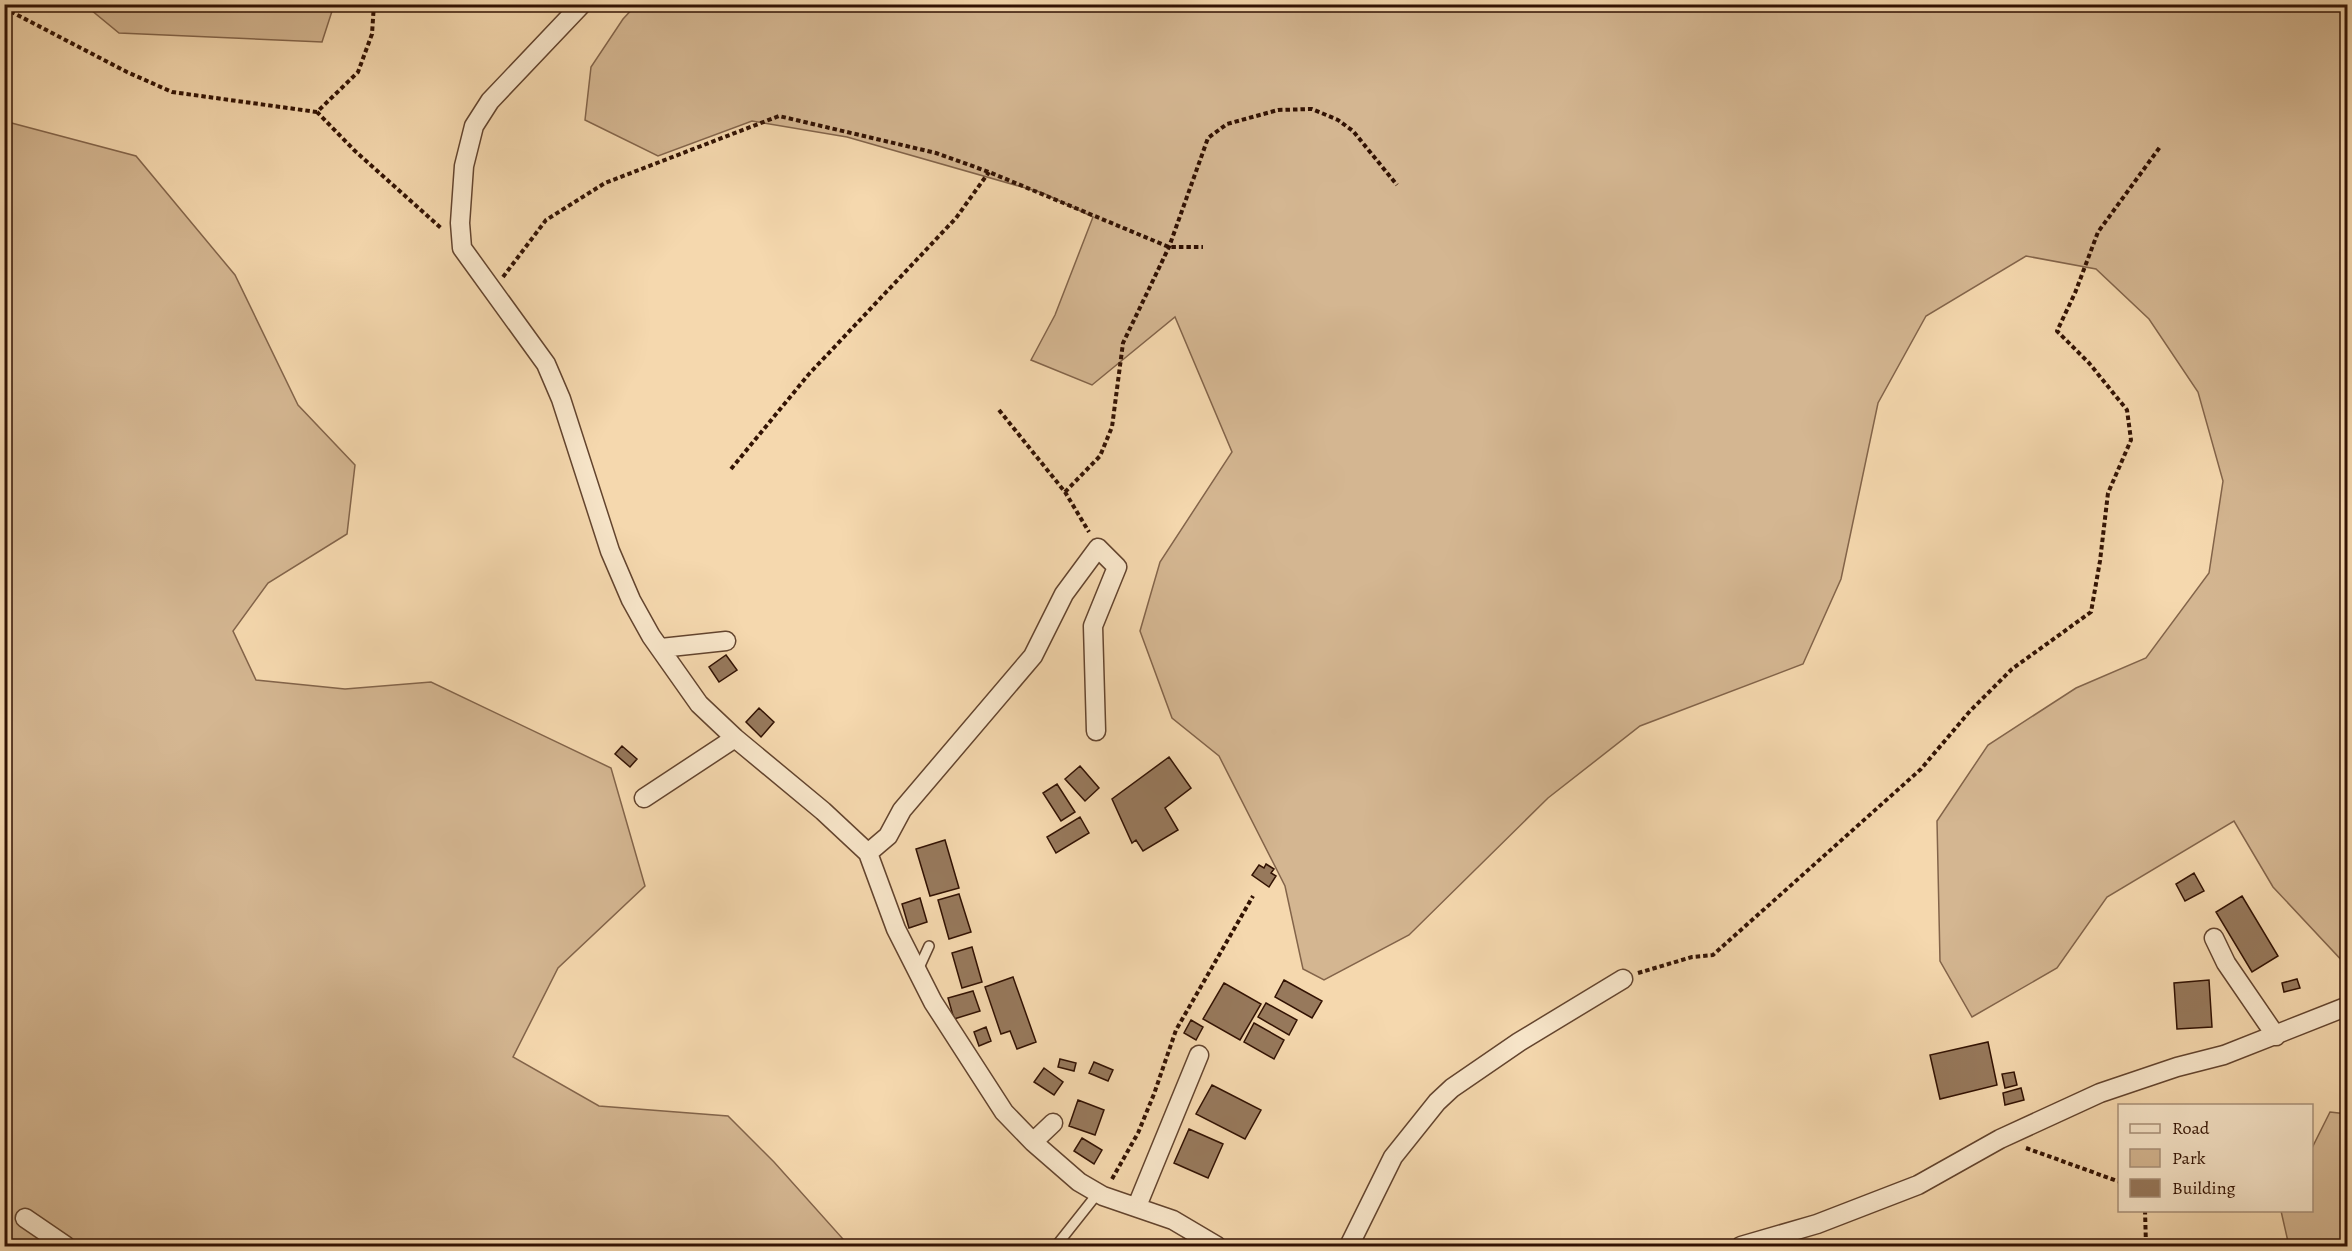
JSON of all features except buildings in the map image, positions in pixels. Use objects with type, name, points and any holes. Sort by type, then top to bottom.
[{"type":"street","points":[[582,4],[490,101],[474,126],[464,166],[460,223],[462,248],[546,364],[561,399],[610,551],[631,600],[651,636],[699,704],[735,738],[824,811],[868,853],[896,929],[933,1002],[1004,1112],[1033,1142],[1078,1182],[1100,1194],[1173,1220],[1217,1246]]},
{"type":"street","points":[[868,853],[888,836],[902,810],[1033,656],[1064,594],[1098,548],[1117,567],[1093,626],[1096,731]]},
{"type":"street","points":[[661,648],[726,641]]},
{"type":"street","points":[[644,798],[735,738]]},
{"type":"street","points":[[2214,938],[2226,963],[2276,1036]]},
{"type":"street","points":[[1348,1246],[1393,1158],[1437,1102],[1519,1042],[1623,979]]},
{"type":"street","points":[[1741,1246],[1817,1224],[1918,1185],[2000,1139],[2100,1093],[2177,1067],[2224,1055],[2348,1006]]},
{"type":"street","points":[[1137,1206],[1199,1055]]},
{"type":"street","points":[[1033,1142],[1053,1123]]},
{"type":"street","points":[[25,1218],[66,1246]]},
{"type":"lane","points":[[918,970],[929,946]]},
{"type":"lane","points":[[1056,1246],[1100,1194]]},
{"type":"path","points":[[317,112],[358,72],[372,34],[374,4]]},
{"type":"path","points":[[4,8],[127,72],[172,92],[317,112],[354,150],[462,248]]},
{"type":"path","points":[[1065,492],[1100,456],[1112,427],[1123,343],[1169,247],[1208,138],[1227,124],[1278,110],[1312,110],[1338,120],[1353,130],[1398,185]]},
{"type":"path","points":[[492,292],[546,220],[605,183],[780,117],[936,153],[989,172],[1169,247],[1203,247]]},
{"type":"path","points":[[1623,979],[1692,957],[1713,955],[1921,769],[1970,711],[2012,669],[2091,612],[2108,493],[2131,440],[2127,410],[2089,363],[2057,331],[2075,293],[2098,232],[2160,147]]},
{"type":"path","points":[[731,469],[809,374],[956,218],[989,172]]},
{"type":"path","points":[[999,410],[1065,492],[1098,548]]},
{"type":"path","points":[[1100,1194],[1138,1133],[1176,1030],[1252,896]]},
{"type":"path","points":[[2000,1139],[2118,1181]]},
{"type":"path","points":[[2145,1212],[2146,1246]]},
{"type":"green space","points":[[85,5],[334,5],[322,42],[119,33]]},
{"type":"green space","points":[[636,5],[2347,5],[2347,966],[2273,887],[2234,821],[2107,897],[2057,968],[1972,1017],[1940,961],[1937,821],[1988,745],[2076,688],[2146,658],[2209,573],[2223,481],[2198,392],[2149,319],[2096,269],[2026,256],[1926,316],[1878,403],[1841,579],[1803,664],[1640,726],[1548,798],[1409,935],[1324,980],[1303,969],[1285,886],[1219,756],[1172,718],[1140,631],[1160,562],[1232,452],[1175,317],[1092,385],[1031,360],[1055,315],[1093,217],[1043,193],[847,137],[752,121],[658,156],[585,120],[591,67],[623,19]]},
{"type":"green space","points":[[4,121],[136,156],[235,275],[298,405],[355,465],[347,534],[268,583],[233,631],[256,680],[345,689],[431,682],[611,768],[645,886],[558,968],[513,1057],[599,1106],[728,1116],[774,1162],[843,1239],[845,1246],[5,1246]]},
{"type":"green space","points":[[2330,1112],[2347,1114],[2347,1246],[2289,1246],[2281,1212],[2313,1212],[2313,1146]]}]
